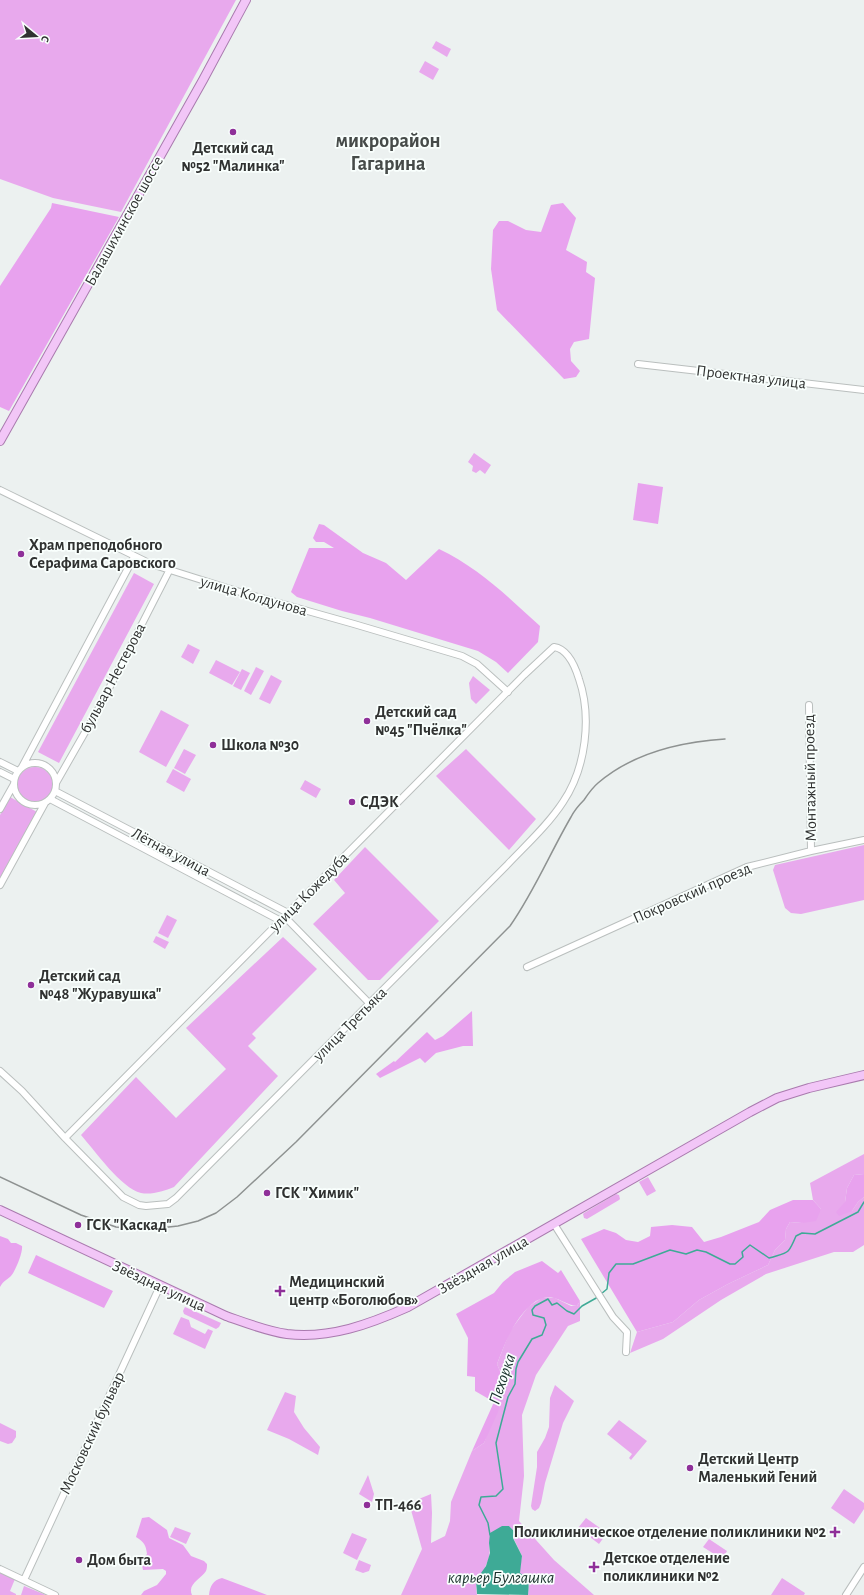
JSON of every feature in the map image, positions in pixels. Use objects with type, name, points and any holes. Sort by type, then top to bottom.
[{"type":"main road","name":"Балашихинское шоссе","points":[[0,441],[203,80],[246,0]]},
{"type":"main road","name":"Звёздная улица","points":[[0,1210],[226,1316],[265,1329],[286,1333],[306,1335],[329,1333],[354,1328],[408,1307],[777,1098],[809,1088],[864,1075]]},
{"type":"street","name":"Проектная улица","points":[[638,364],[864,390]]},
{"type":"street","name":"улица Колдунова","points":[[0,490],[134,557],[169,571],[462,656],[477,664],[508,692]]},
{"type":"street","points":[[0,809],[134,557]]},
{"type":"street","name":"бульвар Нестерова","points":[[56,783],[100,706],[169,571]]},
{"type":"street","name":"улица Кожедуба","points":[[65,1138],[554,647]]},
{"type":"street","name":"улица Третьяка","points":[[0,1071],[22,1091],[65,1138],[123,1197],[139,1205],[146,1206],[168,1204],[181,1193],[370,1004],[512,860],[552,816],[570,790],[580,764],[584,740],[585,710],[578,675],[566,653],[560,648],[554,647]]},
{"type":"street","name":"Монтажный проезд","points":[[809,705],[811,851]]},
{"type":"street","points":[[0,762],[20,769],[34,763],[46,767],[54,777],[56,783],[55,791],[50,799],[45,803],[0,885]]},
{"type":"street","points":[[0,772],[14,782],[17,796],[26,804],[32,806],[45,803]]},
{"type":"street","name":"Лётная улица","points":[[55,791],[285,917],[370,1004]]},
{"type":"street","name":"Лётная улица","points":[[50,799],[285,917]]},
{"type":"street","name":"Покровский проезд","points":[[527,967],[747,867],[864,840]]},
{"type":"street","points":[[554,1224],[613,1317],[628,1332],[626,1352]]},
{"type":"street","name":"Московский бульвар","points":[[24,1580],[160,1286]]},
{"type":"street","points":[[846,1595],[864,1567]]},
{"type":"street","points":[[0,1569],[55,1595]]},
{"type":"shaded area","points":[[0,0],[236,0],[121,212],[53,198],[0,179]]},
{"type":"shaded area","points":[[436,41],[451,49],[447,57],[432,48]]},
{"type":"shaded area","points":[[425,61],[439,69],[433,80],[419,72]]},
{"type":"shaded area","points":[[52,203],[119,217],[9,411],[0,407],[0,286],[51,208]]},
{"type":"shaded area","points":[[563,203],[576,218],[566,250],[587,262],[586,272],[595,278],[589,339],[574,342],[570,349],[571,361],[580,371],[576,377],[564,379],[497,310],[491,269],[493,230],[499,221],[508,221],[526,230],[541,232],[551,205]]},
{"type":"shaded area","points":[[474,453],[491,465],[485,474],[480,470],[476,473],[472,471],[473,466],[468,462]]},
{"type":"shaded area","points":[[638,483],[663,487],[658,524],[633,520]]},
{"type":"shaded area","points":[[319,524],[324,525],[363,553],[386,563],[406,580],[439,549],[454,557],[480,574],[540,626],[538,642],[508,673],[496,662],[478,651],[297,597],[291,592],[309,548],[334,548],[324,542],[316,542],[313,538]]},
{"type":"shaded area","points":[[134,573],[154,584],[59,763],[38,752]]},
{"type":"shaded area","points":[[188,644],[200,650],[193,664],[181,657]]},
{"type":"shaded area","points":[[216,660],[240,672],[232,685],[209,673]]},
{"type":"shaded area","points":[[256,667],[264,671],[251,695],[244,691]]},
{"type":"shaded area","points":[[242,669],[250,673],[241,690],[233,686]]},
{"type":"shaded area","points":[[271,675],[282,681],[270,704],[259,699]]},
{"type":"shaded area","points":[[473,676],[490,690],[476,704],[471,699],[469,683]]},
{"type":"shaded area","points":[[161,710],[189,725],[166,767],[139,752]]},
{"type":"shaded area","points":[[184,749],[196,755],[185,774],[174,768]]},
{"type":"shaded area","points":[[466,749],[536,819],[509,850],[436,776]]},
{"type":"shaded area","points":[[35,767],[48,772],[53,785],[48,798],[35,803],[22,798],[17,785],[22,772]]},
{"type":"shaded area","points":[[173,769],[191,779],[184,792],[166,782]]},
{"type":"shaded area","points":[[305,780],[321,789],[316,798],[300,789]]},
{"type":"shaded area","points":[[10,797],[37,812],[0,879],[0,815]]},
{"type":"shaded area","points":[[864,845],[864,900],[801,914],[791,913],[785,908],[773,870],[775,865]]},
{"type":"shaded area","points":[[365,847],[439,921],[380,980],[368,980],[313,924],[345,893],[334,880]]},
{"type":"shaded area","points":[[167,915],[177,920],[168,938],[158,933]]},
{"type":"shaded area","points":[[156,936],[169,942],[165,949],[153,942]]},
{"type":"shaded area","points":[[283,937],[317,969],[252,1034],[256,1038],[248,1046],[278,1076],[174,1187],[154,1193],[141,1193],[133,1190],[117,1177],[81,1135],[136,1077],[176,1118],[226,1069],[186,1028]]},
{"type":"shaded area","points":[[472,1011],[473,1046],[463,1046],[436,1053],[425,1063],[420,1058],[380,1078],[376,1074],[394,1061],[395,1062],[427,1032],[435,1040],[443,1036]]},
{"type":"shaded area","points":[[864,1154],[864,1174],[854,1175],[847,1188],[845,1202],[852,1211],[858,1202],[864,1197],[864,1245],[853,1252],[834,1252],[766,1274],[721,1300],[663,1339],[630,1353],[637,1332],[673,1322],[699,1300],[768,1265],[775,1250],[785,1240],[786,1229],[790,1222],[802,1223],[821,1209],[813,1200],[810,1183]]},
{"type":"shaded area","points":[[864,1174],[864,1197],[858,1202],[852,1211],[839,1216],[836,1212],[845,1202],[847,1188],[854,1175]]},
{"type":"shaded area","points":[[648,1177],[656,1191],[647,1196],[639,1182]]},
{"type":"shaded area","points":[[616,1194],[619,1195],[619,1200],[587,1219],[584,1218],[584,1213]]},
{"type":"shaded area","points":[[793,1200],[813,1200],[821,1209],[816,1221],[802,1223],[790,1222],[786,1229],[785,1240],[775,1250],[768,1265],[699,1300],[673,1322],[637,1332],[581,1239],[604,1229],[616,1233],[626,1240],[638,1242],[650,1236],[651,1227],[672,1225],[692,1227],[704,1242],[759,1222],[770,1210]]},
{"type":"shaded area","points":[[0,1236],[8,1239],[11,1243],[16,1243],[22,1246],[22,1249],[19,1261],[13,1273],[0,1287]]},
{"type":"shaded area","points":[[36,1255],[113,1291],[104,1308],[28,1273]]},
{"type":"shaded area","points":[[542,1261],[558,1273],[561,1270],[580,1301],[577,1306],[554,1298],[545,1297],[536,1301],[522,1314],[508,1338],[497,1364],[505,1383],[498,1412],[484,1443],[472,1451],[494,1402],[475,1391],[475,1377],[467,1376],[468,1338],[456,1314],[494,1293],[503,1282],[515,1272]]},
{"type":"shaded area","points":[[543,1297],[555,1298],[571,1306],[577,1306],[580,1301],[580,1321],[568,1326],[536,1375],[522,1415],[524,1476],[519,1521],[554,1560],[594,1595],[528,1595],[528,1582],[519,1573],[522,1556],[513,1537],[514,1531],[509,1526],[502,1526],[489,1543],[489,1557],[476,1585],[477,1595],[401,1595],[422,1549],[409,1503],[431,1494],[431,1543],[445,1536],[450,1521],[451,1502],[472,1451],[484,1443],[505,1383],[497,1364],[510,1331],[528,1307]]},
{"type":"shaded area","points":[[185,1307],[221,1323],[219,1327],[216,1329],[184,1314],[183,1311]]},
{"type":"shaded area","points":[[181,1317],[189,1320],[191,1327],[205,1334],[208,1329],[213,1331],[205,1349],[173,1334]]},
{"type":"shaded area","points":[[555,1385],[574,1401],[563,1423],[545,1483],[541,1503],[539,1508],[535,1511],[531,1506],[537,1467],[537,1452],[549,1427],[550,1398]]},
{"type":"shaded area","points":[[285,1392],[296,1396],[294,1412],[304,1428],[320,1447],[318,1455],[289,1439],[267,1430]]},
{"type":"shaded area","points":[[619,1420],[647,1441],[631,1460],[629,1458],[632,1454],[607,1434]]},
{"type":"shaded area","points":[[0,1423],[16,1431],[16,1437],[12,1443],[8,1444],[0,1441]]},
{"type":"shaded area","points":[[368,1475],[374,1494],[372,1502],[359,1494]]},
{"type":"shaded area","points":[[844,1489],[864,1503],[864,1509],[854,1524],[831,1508]]},
{"type":"shaded area","points":[[149,1517],[167,1530],[169,1538],[183,1545],[191,1556],[204,1561],[207,1564],[204,1574],[191,1588],[192,1595],[141,1595],[144,1591],[157,1585],[166,1574],[166,1571],[163,1569],[143,1570],[142,1562],[147,1554],[147,1551],[141,1540],[136,1537],[142,1518]]},
{"type":"shaded area","points":[[586,1518],[607,1533],[599,1544],[578,1528]]},
{"type":"shaded area","points":[[175,1527],[191,1533],[186,1544],[170,1537]]},
{"type":"shaded area","points":[[352,1533],[367,1539],[357,1560],[343,1553]]},
{"type":"shaded area","points":[[709,1539],[727,1551],[722,1559],[703,1547]]},
{"type":"shaded area","points":[[359,1560],[371,1565],[369,1571],[363,1573],[355,1570]]},
{"type":"shaded area","points":[[0,1572],[15,1579],[10,1591],[16,1595],[0,1595]]},
{"type":"shaded area","points":[[222,1578],[267,1595],[209,1595],[212,1584],[216,1580]]},
{"type":"shaded area","points":[[782,1578],[805,1593],[804,1595],[771,1595]]},
{"type":"shaded area","points":[[24,1586],[46,1595],[21,1595]]},
{"type":"water","name":"карьер Булгашка","points":[[502,1526],[509,1526],[514,1531],[513,1538],[522,1556],[520,1573],[528,1582],[528,1595],[477,1594],[476,1580],[486,1566],[490,1553],[490,1533]]},
{"type":"waterway","name":"Пехорка","points":[[601,1294],[607,1289],[609,1273],[616,1264],[633,1264],[670,1250],[686,1254],[697,1250],[706,1252],[730,1264],[735,1264],[743,1257],[742,1252],[750,1245],[769,1258],[787,1252],[796,1236],[802,1233],[815,1234],[858,1212],[864,1202]]},
{"type":"waterway","name":"Пехорка","points":[[490,1535],[488,1523],[479,1505],[481,1497],[496,1496],[503,1489],[496,1443],[508,1397],[515,1384],[518,1362],[532,1339],[542,1335],[546,1325],[544,1318],[533,1315],[532,1310],[535,1306],[548,1299],[552,1305],[557,1303],[567,1311],[574,1314],[582,1306],[598,1297]]},
{"type":"railway","points":[[0,1177],[81,1215],[116,1227],[141,1230],[178,1226],[198,1221],[216,1213],[237,1197],[296,1142],[510,926],[527,900],[572,815],[596,785],[626,764],[657,751],[674,746],[725,739]]},
{"type":"place","name":"Детский сад №52 \"Малинка\"","points":[[233,132]]},
{"type":"place","name":"Храм преподобного Серафима Саровского","points":[[21,554]]},
{"type":"place","name":"Детский сад №45 \"Пчёлка\"","points":[[367,721]]},
{"type":"place","name":"Школа №30","points":[[213,745]]},
{"type":"place","name":"СДЭК","points":[[352,802]]},
{"type":"place","name":"Детский сад №48 \"Журавушка\"","points":[[31,985]]},
{"type":"place","name":"ГСК \"Химик\"","points":[[267,1193]]},
{"type":"place","name":"ГСК \"Каскад\"","points":[[78,1225]]},
{"type":"place","name":"Медицинский центр «Боголюбов»","points":[[280,1291]]},
{"type":"place","name":"Детский Центр Маленький Гений","points":[[690,1468]]},
{"type":"place","name":"ТП-466","points":[[367,1505]]},
{"type":"place","name":"Поликлиническое отделение поликлиники №2","points":[[835,1532]]},
{"type":"place","name":"Дом быта","points":[[79,1560]]},
{"type":"place","name":"Детское отделение поликлиники №2","points":[[594,1567]]},
{"type":"district","name":"микрорайон Гагарина","points":[[388,152]]}]
